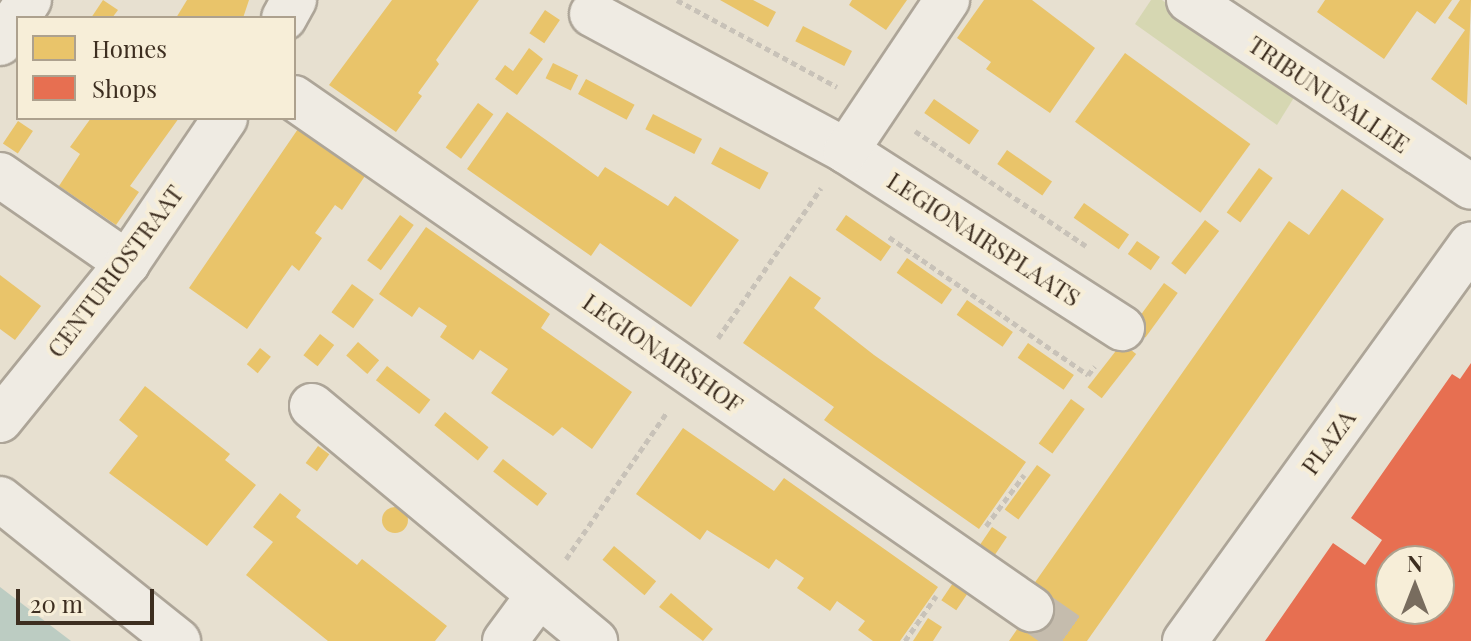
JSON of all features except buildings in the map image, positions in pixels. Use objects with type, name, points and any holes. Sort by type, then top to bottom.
[{"type":"street","points":[[846,151],[947,0]]},
{"type":"street","name":"TRIBUNUSALLEE","points":[[1189,0],[1471,187]]},
{"type":"street","name":"LEGIONAIRSPLAATS","points":[[592,14],[846,151],[1122,328]]},
{"type":"street","points":[[0,43],[16,19]]},
{"type":"street","name":"LEGIONAIRSHOF","points":[[296,99],[1031,609]]},
{"type":"street","name":"CENTURIOSTRAAT","points":[[0,420],[127,263],[224,120]]},
{"type":"street","points":[[0,175],[127,263]]},
{"type":"street","name":"PLAZA","points":[[1185,641],[1471,244]]},
{"type":"street","points":[[312,406],[595,641]]},
{"type":"street","points":[[0,499],[178,641]]},
{"type":"street","points":[[505,641],[539,595]]},
{"type":"green space","points":[[1151,0],[1162,0],[1295,96],[1277,125],[1135,24]]},
{"type":"shaded area","points":[[0,587],[71,641],[0,641]]},
{"type":"tunnel","points":[[1031,609],[1077,641]]}]
